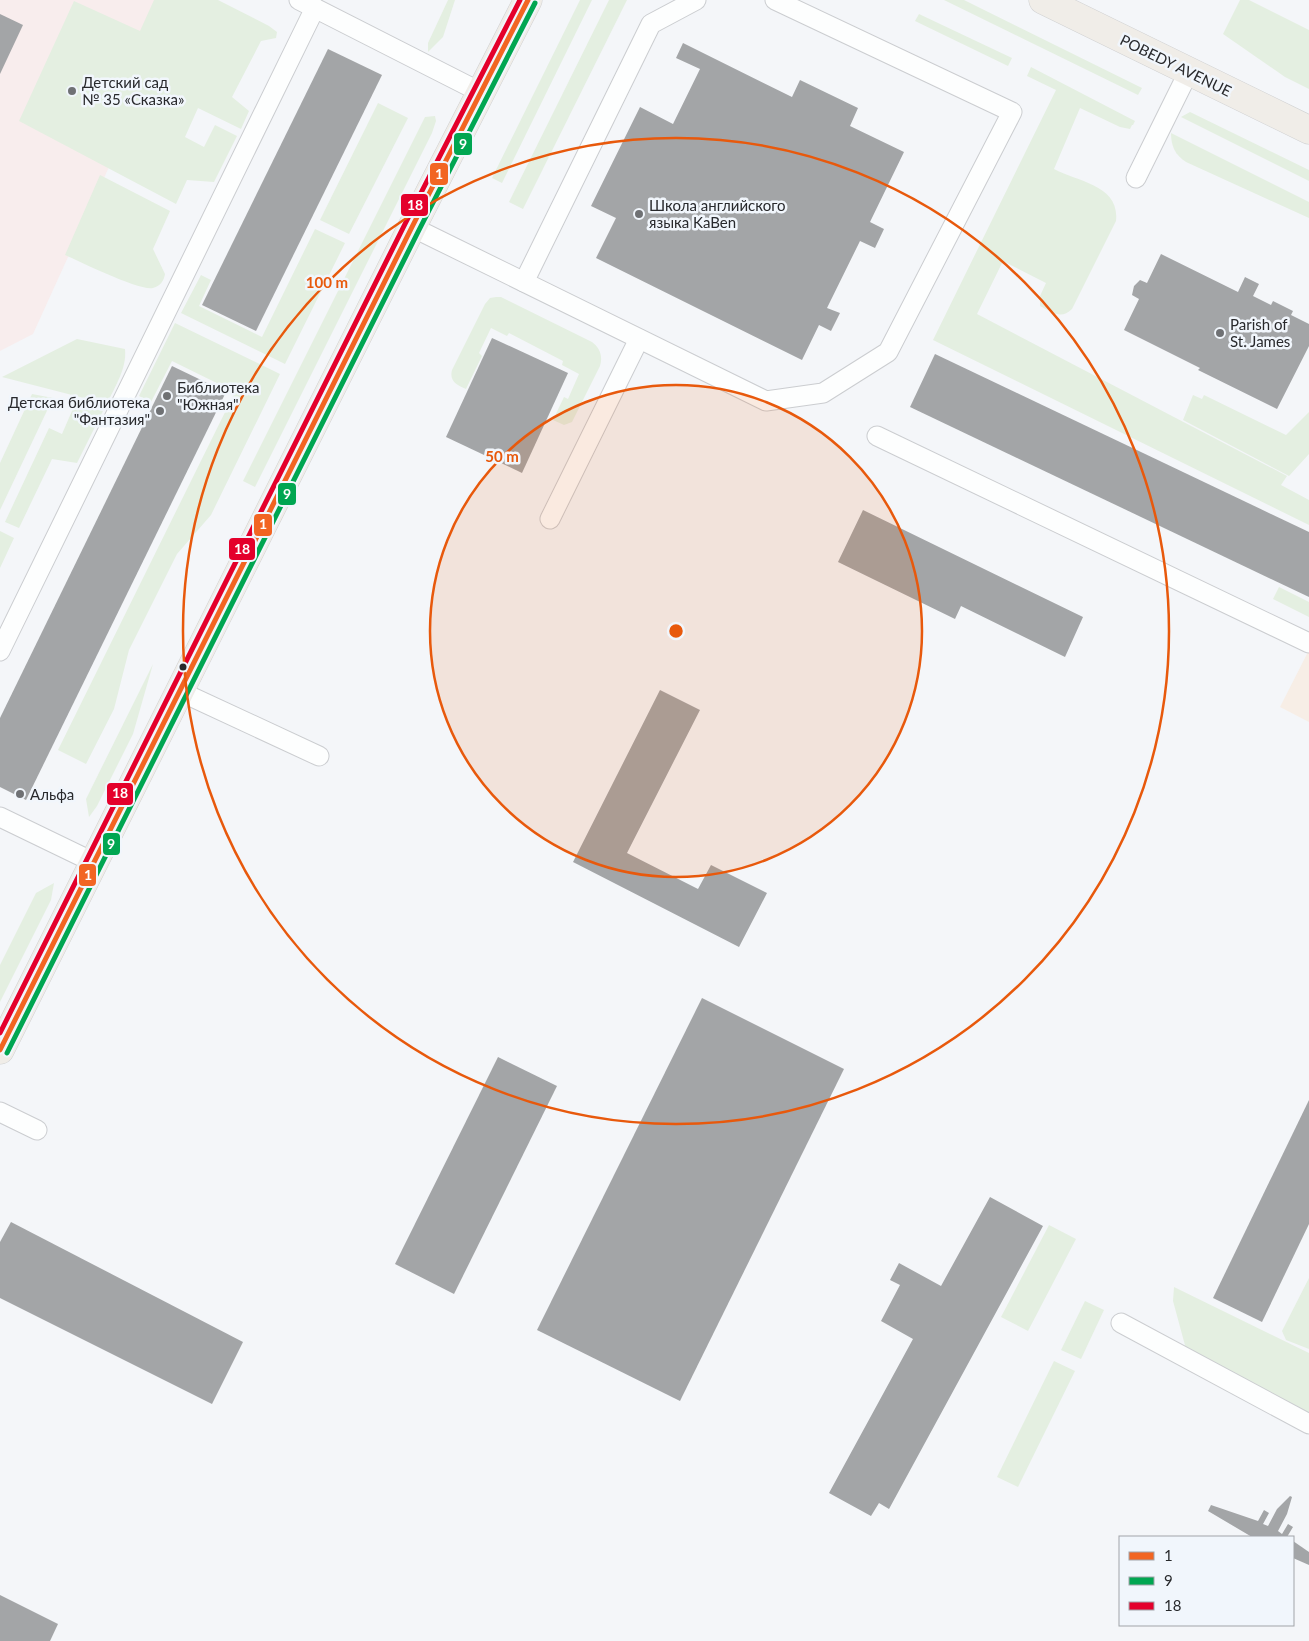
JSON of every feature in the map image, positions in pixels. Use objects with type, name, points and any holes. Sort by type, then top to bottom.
[{"type":"main road","points":[[0,1050],[412,227],[528,0]]},
{"type":"main road","name":"POBEDY AVENUE","points":[[1043,0],[1309,130]]},
{"type":"lane","points":[[524,282],[652,24],[696,0]]},
{"type":"lane","points":[[412,227],[766,402],[823,393],[888,352],[1012,112],[775,0]]},
{"type":"lane","points":[[0,650],[307,4],[480,92]]},
{"type":"lane","points":[[1136,178],[1189,71]]},
{"type":"lane","points":[[550,519],[639,339]]},
{"type":"lane","points":[[877,436],[1309,643]]},
{"type":"lane","points":[[179,691],[319,756]]},
{"type":"lane","points":[[0,817],[94,862]]},
{"type":"lane","points":[[0,1112],[36,1130]]},
{"type":"lane","points":[[1121,1323],[1309,1424]]},
{"type":"shaded area","name":"Детский сад № 35 «Сказка»","points":[[0,0],[185,0],[33,334],[0,351]]},
{"type":"shaded area","points":[[1309,650],[1309,722],[1280,707]]},
{"type":"green space","points":[[154,0],[218,0],[277,32],[276,38],[261,41],[232,97],[249,111],[241,129],[198,108],[185,137],[204,147],[215,125],[237,136],[214,182],[187,180],[176,204],[19,121],[74,1],[140,31]]},
{"type":"green space","points":[[448,0],[455,0],[443,37],[428,52],[428,43]]},
{"type":"green space","points":[[580,0],[592,0],[502,183],[492,178]]},
{"type":"green space","points":[[609,0],[627,0],[523,209],[509,202]]},
{"type":"green space","points":[[944,0],[964,0],[1142,88],[1138,95]]},
{"type":"green space","points":[[1240,0],[1249,0],[1309,30],[1309,89],[1285,77],[1223,34]]},
{"type":"green space","points":[[919,14],[1012,58],[1008,66],[915,21]]},
{"type":"green space","points":[[1031,67],[1135,121],[1130,129],[1120,127],[1080,108],[1054,169],[1096,186],[1104,192],[1111,200],[1115,209],[1116,221],[1072,309],[1068,312],[1056,314],[1040,306],[1040,296],[1046,283],[1003,261],[977,314],[1287,476],[1281,485],[1309,500],[1309,525],[933,340],[1056,90],[1027,76]]},
{"type":"green space","points":[[378,103],[408,118],[349,234],[320,220]]},
{"type":"green space","points":[[1190,112],[1309,170],[1309,181],[1181,117]]},
{"type":"green space","points":[[435,116],[436,121],[432,133],[255,487],[243,481],[425,117]]},
{"type":"green space","points":[[1171,133],[1309,202],[1309,218],[1186,162],[1174,150]]},
{"type":"green space","points":[[100,175],[170,211],[153,249],[165,274],[162,283],[158,286],[146,288],[136,285],[65,255]]},
{"type":"green space","points":[[315,229],[345,243],[285,364],[181,313],[201,275],[211,280],[199,306],[262,337]]},
{"type":"green space","points":[[501,297],[592,342],[599,350],[601,356],[600,366],[572,422],[564,425],[553,420],[564,397],[568,399],[579,374],[562,365],[563,361],[509,333],[507,336],[491,328],[479,353],[482,356],[466,389],[453,380],[452,370],[485,304],[490,298]]},
{"type":"green space","points":[[175,323],[280,374],[211,515],[177,554],[129,650],[114,709],[86,764],[58,750],[235,392],[172,361],[151,402],[139,396]]},
{"type":"green space","points":[[77,339],[125,349],[124,364],[107,404],[2,377]]},
{"type":"green space","points":[[32,394],[53,398],[0,510],[0,463]]},
{"type":"green space","points":[[1193,395],[1202,399],[1204,395],[1286,435],[1309,412],[1309,454],[1289,476],[1183,420]]},
{"type":"green space","points":[[75,404],[103,411],[77,463],[52,459],[19,528],[5,522],[49,428],[62,434]]},
{"type":"green space","points":[[0,531],[14,538],[0,568]]},
{"type":"green space","points":[[1279,587],[1309,602],[1309,617],[1273,599]]},
{"type":"green space","points":[[153,664],[133,734],[97,806],[89,817],[86,799]]},
{"type":"green space","points":[[54,883],[51,900],[0,1002],[0,965],[36,893]]},
{"type":"green space","points":[[1049,1225],[1076,1239],[1028,1331],[1001,1317]]},
{"type":"green space","points":[[1309,1278],[1309,1349],[1286,1340],[1282,1331]]},
{"type":"green space","points":[[1174,1287],[1309,1353],[1309,1413],[1186,1349],[1173,1301]]},
{"type":"green space","points":[[1085,1301],[1104,1310],[1081,1359],[1061,1350]]},
{"type":"green space","points":[[1054,1361],[1075,1371],[1018,1487],[997,1477]]},
{"type":"building","points":[[0,14],[23,25],[0,74]]},
{"type":"building","points":[[683,43],[792,97],[800,80],[858,108],[850,126],[904,152],[870,222],[884,229],[875,248],[860,241],[827,308],[840,313],[831,331],[819,325],[802,360],[596,258],[616,218],[591,206],[640,107],[673,124],[700,69],[676,58]]},
{"type":"building","points":[[328,49],[382,75],[256,331],[202,305]]},
{"type":"building","name":"Parish of St. James","points":[[1161,254],[1238,292],[1245,277],[1259,284],[1253,296],[1271,305],[1273,301],[1293,311],[1291,315],[1309,324],[1309,346],[1277,409],[1198,370],[1200,368],[1124,330],[1139,299],[1132,295],[1134,286],[1140,280],[1147,283]]},
{"type":"building","points":[[492,338],[568,373],[522,473],[446,437]]},
{"type":"building","points":[[935,354],[1309,532],[1309,597],[910,407]]},
{"type":"building","points":[[172,366],[226,392],[26,800],[0,787],[0,718]]},
{"type":"building","points":[[863,510],[1083,617],[1065,657],[961,606],[955,619],[838,562]]},
{"type":"building","points":[[660,690],[700,710],[627,853],[698,889],[711,865],[767,893],[739,947],[573,862]]},
{"type":"building","points":[[702,998],[844,1069],[680,1401],[537,1330]]},
{"type":"building","points":[[498,1057],[557,1086],[454,1294],[395,1264]]},
{"type":"building","points":[[1309,1100],[1309,1224],[1262,1322],[1213,1298]]},
{"type":"building","points":[[990,1197],[1043,1226],[889,1509],[879,1503],[871,1516],[829,1493],[913,1339],[881,1321],[900,1285],[890,1280],[899,1263],[941,1286]]},
{"type":"building","points":[[11,1222],[243,1342],[212,1404],[0,1298],[0,1242]]},
{"type":"building","points":[[1290,1496],[1292,1497],[1287,1514],[1278,1531],[1282,1534],[1288,1524],[1293,1527],[1288,1536],[1250,1536],[1208,1511],[1211,1505],[1258,1521],[1264,1510],[1269,1513],[1263,1524],[1268,1526],[1277,1509]]},
{"type":"building","points":[[1294,1542],[1309,1552],[1309,1565],[1294,1558]]},
{"type":"building","points":[[0,1595],[58,1624],[50,1641],[0,1641]]},
{"type":"transit line","name":"18","points":[[0,1033],[405,224],[520,0]]},
{"type":"transit line","name":"1","points":[[0,1050],[412,227],[528,0]]},
{"type":"transit line","name":"9","points":[[7,1053],[419,230],[535,3]]},
{"type":"place","name":"Детский сад № 35 «Сказка»","points":[[72,91]]},
{"type":"place","name":"Школа английского языка KaBen","points":[[639,214]]},
{"type":"place","name":"Parish of St. James","points":[[1220,333]]},
{"type":"place","name":"Библиотека \"Южная\"","points":[[167,396]]},
{"type":"place","name":"Детская библиотека \"Фантазия\"","points":[[160,411]]},
{"type":"place","name":"Альфа","points":[[20,794]]}]
